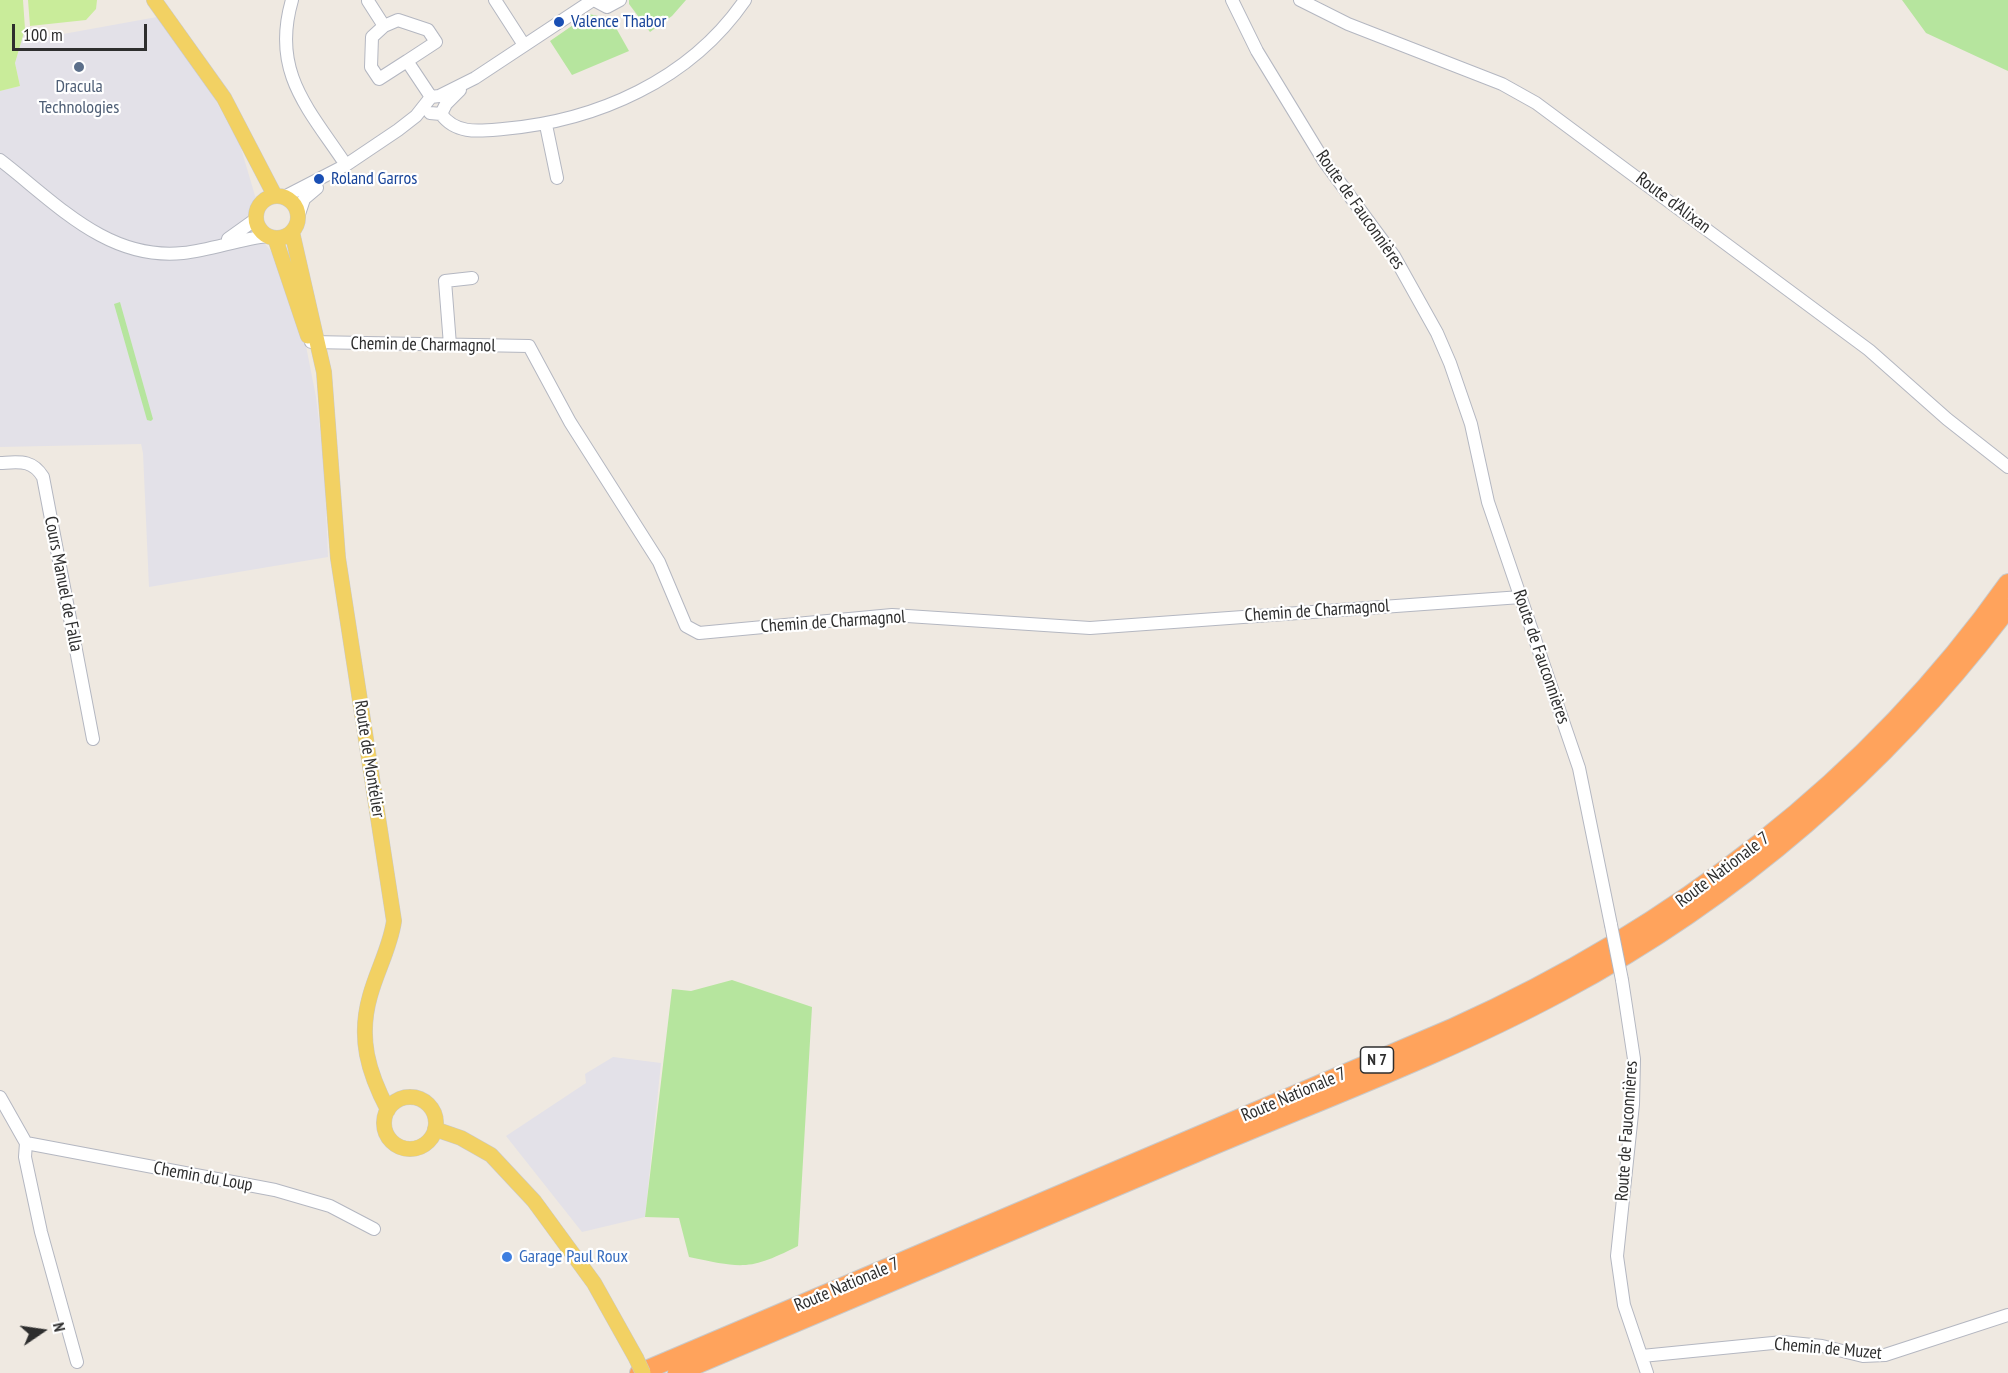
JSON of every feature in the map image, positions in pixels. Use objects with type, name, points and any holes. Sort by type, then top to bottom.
[{"type":"highway","name":"Route Nationale 7","points":[[637,1365],[1452,1028],[1524,995],[1586,961],[1694,893],[1763,840],[1829,784],[1935,675],[2008,583]]},
{"type":"highway","name":"Route Nationale 7","points":[[677,1373],[1462,1040],[1592,975],[1709,900],[1820,812],[1922,712],[2008,608]]},
{"type":"main road","name":"Route de Montélier","points":[[154,0],[224,98],[280,197],[294,205],[298,217]]},
{"type":"main road","name":"Route de Montélier","points":[[247,142],[258,212],[258,226],[272,237],[314,343]]},
{"type":"main road","points":[[258,212],[280,197]]},
{"type":"main road","points":[[272,237],[292,232],[298,217]]},
{"type":"main road","name":"Route de Montélier","points":[[292,232],[292,243],[326,400],[338,558],[394,921],[388,950],[370,995],[363,1031],[369,1070],[388,1110]]},
{"type":"main road","points":[[405,1098],[422,1100],[433,1112],[435,1129],[426,1143],[419,1148],[402,1148],[388,1138],[384,1122],[388,1110],[397,1101],[405,1098]]},
{"type":"main road","points":[[435,1129],[461,1138],[491,1155],[534,1201],[594,1283],[643,1373]]},
{"type":"street","points":[[292,0],[285,28],[285,52],[289,75],[346,165]]},
{"type":"street","points":[[495,0],[524,45]]},
{"type":"street","points":[[298,217],[308,194],[346,165],[475,78],[594,0],[607,7],[620,0]]},
{"type":"street","points":[[407,61],[448,124],[463,130],[546,125],[595,112],[665,77],[700,50],[722,29],[745,0]]},
{"type":"street","name":"Route de Fauconnières","points":[[1232,0],[1257,51],[1324,161],[1388,246],[1437,333],[1461,389],[1488,502],[1580,768],[1622,980],[1634,1070],[1633,1104],[1617,1256],[1624,1305],[1647,1373]]},
{"type":"street","name":"Route d'Alixan","points":[[1300,0],[1348,24],[1502,84],[1536,103],[1869,350],[1947,419],[2007,464]]},
{"type":"street","points":[[368,1],[384,26]]},
{"type":"street","points":[[398,20],[428,30],[436,42],[407,61],[379,80],[370,67],[372,38],[384,26],[398,20]]},
{"type":"street","points":[[546,125],[557,177]]},
{"type":"street","points":[[0,160],[73,219],[114,243],[139,250],[169,254],[272,237]]},
{"type":"street","points":[[280,197],[346,165]]},
{"type":"street","points":[[215,246],[258,212]]},
{"type":"street","points":[[450,345],[445,281],[472,278]]},
{"type":"street","name":"Chemin de Charmagnol","points":[[314,343],[529,346],[570,422],[659,562],[687,626],[699,633],[892,615],[1090,628],[1521,597]]},
{"type":"street","name":"Cours Manuel de Falla","points":[[0,463],[25,461],[37,467],[42,477],[93,739]]},
{"type":"street","points":[[0,1096],[26,1143],[25,1157],[41,1232],[77,1362]]},
{"type":"street","name":"Chemin du Loup","points":[[26,1143],[275,1190],[330,1206],[374,1229]]},
{"type":"street","name":"Chemin de Muzet","points":[[1642,1356],[1783,1342],[1822,1346],[1863,1356],[1885,1355],[2008,1315]]},
{"type":"shaded area","points":[[157,17],[210,90],[240,145],[256,199],[249,214],[253,229],[274,255],[306,346],[316,397],[324,463],[328,557],[149,587],[141,444],[0,447],[0,91],[20,86],[15,63],[25,29],[41,38]]},
{"type":"shaded area","points":[[613,1057],[661,1063],[645,1217],[582,1232],[506,1136],[586,1083],[585,1074]]},
{"type":"green space","points":[[0,0],[23,0],[25,29],[15,63],[20,86],[0,91]]},
{"type":"green space","points":[[28,0],[97,0],[96,9],[86,20],[30,26]]},
{"type":"green space","points":[[629,0],[686,0],[672,16],[650,32],[629,4]]},
{"type":"green space","points":[[1902,0],[2008,0],[2008,71],[1926,33]]},
{"type":"green space","points":[[589,14],[611,19],[629,51],[572,75],[550,41]]},
{"type":"green space","points":[[120,302],[153,419],[151,421],[147,420],[114,304]]},
{"type":"green space","points":[[732,980],[812,1007],[798,1246],[768,1260],[745,1265],[689,1257],[679,1218],[645,1217],[672,989],[691,991]]},
{"type":"place","name":"Valence Thabor","points":[[559,22]]},
{"type":"place","name":"Dracula Technologies","points":[[79,67]]},
{"type":"place","name":"Roland Garros","points":[[319,179]]},
{"type":"place","name":"Garage Paul Roux","points":[[507,1257]]}]
